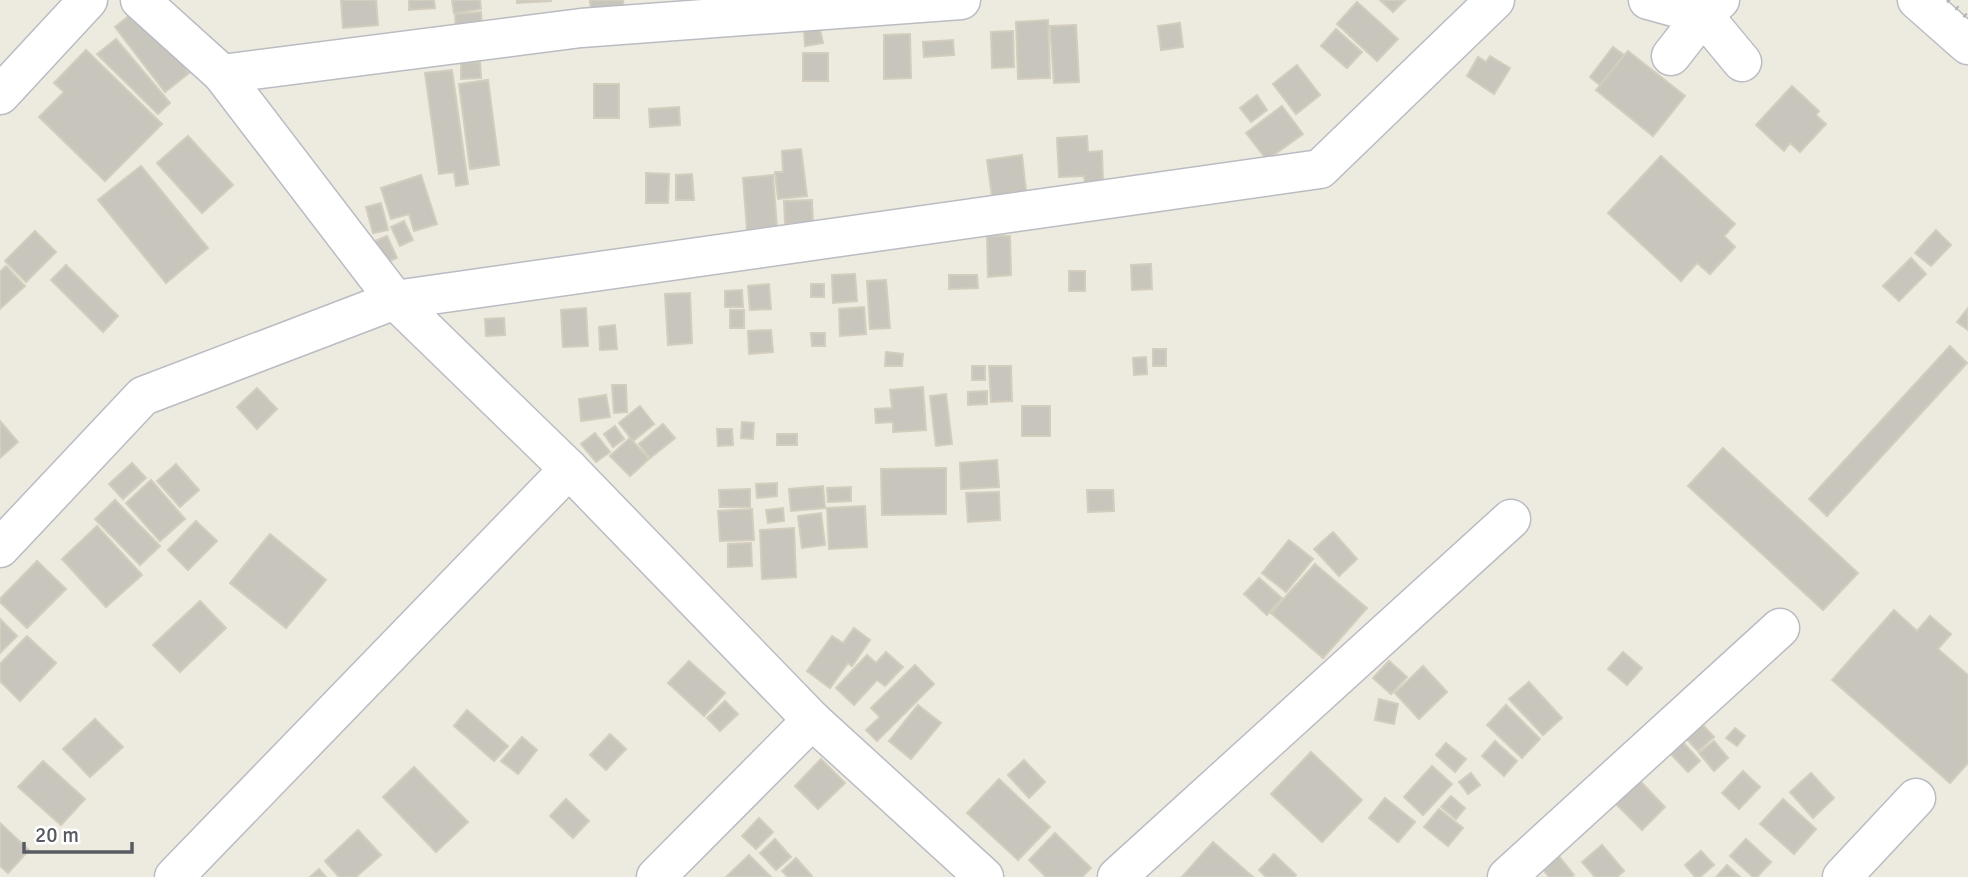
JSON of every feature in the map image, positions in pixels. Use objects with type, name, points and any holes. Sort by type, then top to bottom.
[{"type":"street","points":[[0,95],[88,0]]},
{"type":"street","points":[[140,0],[222,74],[395,299],[569,469],[812,720],[984,877]]},
{"type":"street","points":[[222,74],[581,28],[961,0]]},
{"type":"street","points":[[0,548],[143,396],[395,299],[1320,169],[1495,0]]},
{"type":"street","points":[[1648,0],[1711,7]]},
{"type":"street","points":[[1917,0],[1968,45]]},
{"type":"street","points":[[1671,56],[1711,7]]},
{"type":"street","points":[[1711,7],[1742,62]]},
{"type":"street","points":[[174,877],[569,469]]},
{"type":"street","points":[[1117,877],[1511,519]]},
{"type":"street","points":[[1507,877],[1780,628]]},
{"type":"street","points":[[656,877],[812,720]]},
{"type":"street","points":[[1842,877],[1916,798]]},
{"type":"building","points":[[341,0],[376,0],[378,25],[343,28]]},
{"type":"building","points":[[409,0],[434,0],[435,8],[409,10]]},
{"type":"building","points":[[452,0],[480,0],[481,9],[454,13]]},
{"type":"building","points":[[517,0],[551,0],[551,1],[517,3]]},
{"type":"building","points":[[590,0],[623,0],[624,11],[591,14]]},
{"type":"building","points":[[1380,0],[1405,0],[1393,12]]},
{"type":"building","points":[[1357,2],[1398,39],[1377,61],[1337,24]]},
{"type":"building","points":[[139,8],[189,73],[165,92],[115,27]]},
{"type":"building","points":[[481,12],[482,27],[456,29],[455,14]]},
{"type":"building","points":[[1048,20],[1050,78],[1018,79],[1016,22]]},
{"type":"building","points":[[1180,23],[1183,47],[1161,50],[1158,26]]},
{"type":"building","points":[[1076,25],[1079,82],[1054,83],[1050,26]]},
{"type":"building","points":[[820,29],[823,43],[805,46],[804,31]]},
{"type":"building","points":[[1336,29],[1362,52],[1347,68],[1321,46]]},
{"type":"building","points":[[1013,31],[1014,67],[992,68],[991,32]]},
{"type":"building","points":[[910,34],[911,78],[884,79],[884,35]]},
{"type":"building","points":[[116,39],[170,103],[158,114],[97,54]]},
{"type":"building","points":[[953,40],[954,55],[924,57],[923,42]]},
{"type":"building","points":[[1613,47],[1624,55],[1600,85],[1590,77]]},
{"type":"building","points":[[86,50],[162,124],[105,181],[39,117],[64,92],[54,83]]},
{"type":"building","points":[[1628,51],[1685,96],[1653,136],[1596,90]]},
{"type":"building","points":[[803,53],[828,53],[828,81],[803,81]]},
{"type":"building","points":[[1490,56],[1510,68],[1494,94],[1467,76],[1478,57],[1486,62]]},
{"type":"building","points":[[480,62],[481,78],[461,79],[461,63]]},
{"type":"building","points":[[1297,65],[1320,95],[1296,114],[1273,84]]},
{"type":"building","points":[[452,70],[468,184],[456,186],[454,172],[439,174],[425,73]]},
{"type":"building","points":[[488,80],[499,165],[470,169],[459,84]]},
{"type":"building","points":[[594,84],[619,84],[619,118],[594,118]]},
{"type":"building","points":[[1792,86],[1819,111],[1816,115],[1826,124],[1800,152],[1790,143],[1784,151],[1756,125]]},
{"type":"building","points":[[1257,95],[1267,110],[1251,122],[1240,108]]},
{"type":"building","points":[[1282,106],[1303,134],[1267,160],[1246,133]]},
{"type":"building","points":[[679,107],[680,125],[650,127],[649,109]]},
{"type":"building","points":[[188,136],[233,185],[202,213],[157,163]]},
{"type":"building","points":[[1087,136],[1088,152],[1102,151],[1103,182],[1085,182],[1084,176],[1059,177],[1057,138]]},
{"type":"building","points":[[801,149],[807,196],[778,199],[775,172],[783,172],[782,151]]},
{"type":"building","points":[[1022,155],[1026,191],[992,196],[987,160]]},
{"type":"building","points":[[1661,156],[1735,224],[1724,236],[1735,247],[1710,274],[1697,263],[1681,281],[1608,213]]},
{"type":"building","points":[[141,166],[208,248],[166,283],[98,200]]},
{"type":"building","points":[[646,173],[669,174],[668,203],[646,203]]},
{"type":"building","points":[[692,174],[694,200],[676,200],[676,175]]},
{"type":"building","points":[[421,175],[437,224],[414,231],[409,214],[391,219],[381,188]]},
{"type":"building","points":[[773,175],[777,227],[747,230],[743,178]]},
{"type":"building","points":[[812,200],[813,223],[785,224],[784,201]]},
{"type":"building","points":[[381,203],[388,230],[373,233],[366,207]]},
{"type":"building","points":[[404,221],[413,240],[400,246],[391,227]]},
{"type":"building","points":[[1936,230],[1951,245],[1931,266],[1915,253]]},
{"type":"building","points":[[35,231],[56,252],[26,282],[5,261]]},
{"type":"building","points":[[387,236],[397,258],[385,263],[375,241]]},
{"type":"building","points":[[987,236],[1010,236],[1011,275],[988,277]]},
{"type":"building","points":[[1911,258],[1926,274],[1899,301],[1883,286]]},
{"type":"building","points":[[1151,264],[1152,289],[1132,290],[1131,265]]},
{"type":"building","points":[[66,265],[118,316],[103,332],[51,280]]},
{"type":"building","points":[[6,266],[25,286],[0,309],[0,272]]},
{"type":"building","points":[[1069,271],[1085,271],[1085,291],[1069,291]]},
{"type":"building","points":[[855,274],[857,301],[833,303],[832,275]]},
{"type":"building","points":[[949,275],[977,275],[978,288],[949,289]]},
{"type":"building","points":[[886,280],[890,328],[870,329],[867,281]]},
{"type":"building","points":[[769,284],[771,309],[750,310],[748,286]]},
{"type":"building","points":[[811,284],[824,284],[824,297],[811,297]]},
{"type":"building","points":[[742,290],[743,307],[725,307],[725,291]]},
{"type":"building","points":[[690,293],[692,343],[668,345],[665,294]]},
{"type":"building","points":[[864,307],[866,334],[840,336],[839,309]]},
{"type":"building","points":[[586,308],[588,346],[563,347],[561,310]]},
{"type":"building","points":[[1968,308],[1968,330],[1957,322]]},
{"type":"building","points":[[730,310],[744,310],[744,328],[730,328]]},
{"type":"building","points":[[504,318],[505,335],[486,336],[485,319]]},
{"type":"building","points":[[615,325],[617,349],[600,350],[599,327]]},
{"type":"building","points":[[771,330],[773,352],[749,354],[748,331]]},
{"type":"building","points":[[811,333],[825,333],[825,346],[812,346]]},
{"type":"building","points":[[1950,346],[1967,363],[1827,516],[1809,499]]},
{"type":"building","points":[[1153,349],[1166,349],[1166,366],[1153,366]]},
{"type":"building","points":[[886,352],[903,354],[902,366],[885,366]]},
{"type":"building","points":[[1146,357],[1147,374],[1134,375],[1133,358]]},
{"type":"building","points":[[972,366],[985,366],[985,380],[972,380]]},
{"type":"building","points":[[989,366],[1011,366],[1012,401],[991,402]]},
{"type":"building","points":[[612,385],[626,385],[627,412],[614,413]]},
{"type":"building","points":[[923,387],[926,430],[893,432],[893,422],[876,423],[875,409],[892,408],[890,390]]},
{"type":"building","points":[[257,388],[277,409],[257,429],[237,407]]},
{"type":"building","points":[[987,391],[987,404],[968,405],[968,392]]},
{"type":"building","points":[[946,394],[952,444],[936,446],[930,396]]},
{"type":"building","points":[[606,395],[610,417],[581,421],[579,399]]},
{"type":"building","points":[[640,406],[654,424],[633,441],[619,423]]},
{"type":"building","points":[[1022,406],[1050,406],[1050,436],[1022,436]]},
{"type":"building","points":[[0,421],[18,442],[0,458]]},
{"type":"building","points":[[742,422],[754,423],[753,439],[741,438]]},
{"type":"building","points":[[663,424],[675,438],[650,458],[639,444]]},
{"type":"building","points":[[615,426],[624,439],[613,447],[604,434]]},
{"type":"building","points":[[717,429],[732,429],[733,445],[718,446]]},
{"type":"building","points":[[595,433],[610,452],[596,462],[581,444]]},
{"type":"building","points":[[777,434],[797,434],[797,445],[777,445]]},
{"type":"building","points":[[630,438],[649,459],[630,476],[610,456]]},
{"type":"building","points":[[1723,448],[1858,573],[1823,610],[1688,486]]},
{"type":"building","points":[[997,460],[999,487],[961,489],[960,463]]},
{"type":"building","points":[[132,463],[146,478],[123,499],[109,484]]},
{"type":"building","points":[[176,464],[199,490],[180,507],[157,481]]},
{"type":"building","points":[[946,468],[946,514],[882,515],[881,469]]},
{"type":"building","points":[[151,480],[185,519],[160,541],[126,503]]},
{"type":"building","points":[[777,483],[777,496],[757,498],[756,484]]},
{"type":"building","points":[[823,486],[825,508],[791,511],[789,489]]},
{"type":"building","points":[[851,487],[851,501],[828,502],[827,488]]},
{"type":"building","points":[[750,489],[750,507],[720,507],[719,490]]},
{"type":"building","points":[[1087,490],[1113,490],[1114,511],[1088,512]]},
{"type":"building","points":[[999,492],[1000,520],[968,522],[966,493]]},
{"type":"building","points":[[115,500],[160,546],[140,565],[95,519]]},
{"type":"building","points":[[865,506],[867,547],[829,549],[827,508]]},
{"type":"building","points":[[783,508],[784,521],[768,523],[766,510]]},
{"type":"building","points":[[752,509],[754,540],[720,541],[718,511]]},
{"type":"building","points":[[821,513],[825,545],[802,548],[798,516]]},
{"type":"building","points":[[196,521],[217,541],[188,570],[168,550]]},
{"type":"building","points":[[97,526],[142,575],[106,607],[62,559]]},
{"type":"building","points":[[794,528],[796,577],[762,579],[760,530]]},
{"type":"building","points":[[1333,532],[1357,559],[1339,576],[1314,549]]},
{"type":"building","points":[[270,534],[326,580],[286,628],[230,583]]},
{"type":"building","points":[[1289,540],[1313,559],[1286,592],[1262,573]]},
{"type":"building","points":[[751,543],[752,566],[728,567],[728,544]]},
{"type":"building","points":[[37,561],[66,589],[27,628],[0,599]]},
{"type":"building","points":[[1315,564],[1367,608],[1323,658],[1271,613]]},
{"type":"building","points":[[1259,578],[1282,598],[1267,615],[1244,594]]},
{"type":"building","points":[[200,601],[226,628],[180,672],[153,645]]},
{"type":"building","points":[[1894,610],[1917,631],[1930,616],[1951,634],[1938,649],[1968,675],[1968,763],[1950,783],[1832,680]]},
{"type":"building","points":[[0,619],[17,636],[0,653]]},
{"type":"building","points":[[854,628],[870,640],[852,666],[848,663],[830,688],[807,671],[832,636],[843,643]]},
{"type":"building","points":[[27,636],[56,663],[20,701],[0,681],[0,664]]},
{"type":"building","points":[[886,652],[903,667],[885,686],[877,680],[854,705],[836,688],[867,655],[876,663]]},
{"type":"building","points":[[1623,652],[1642,668],[1627,685],[1608,669]]},
{"type":"building","points":[[689,661],[725,693],[704,716],[668,683]]},
{"type":"building","points":[[1389,661],[1407,677],[1391,694],[1373,678]]},
{"type":"building","points":[[915,665],[934,684],[877,741],[866,730],[880,717],[871,708]]},
{"type":"building","points":[[1423,666],[1447,692],[1419,719],[1395,693]]},
{"type":"building","points":[[1529,682],[1562,718],[1543,735],[1509,699]]},
{"type":"building","points":[[1379,699],[1398,704],[1394,724],[1375,720]]},
{"type":"building","points":[[725,701],[738,714],[720,731],[707,718]]},
{"type":"building","points":[[918,705],[941,723],[911,759],[889,741]]},
{"type":"building","points":[[1506,705],[1540,739],[1522,758],[1487,725]]},
{"type":"building","points":[[467,710],[508,746],[494,761],[454,726]]},
{"type":"building","points":[[95,719],[123,747],[90,777],[63,749]]},
{"type":"building","points":[[1698,720],[1714,737],[1698,751],[1682,734]]},
{"type":"building","points":[[1735,728],[1745,736],[1737,746],[1726,738]]},
{"type":"building","points":[[610,734],[626,749],[606,770],[590,755]]},
{"type":"building","points":[[522,737],[537,750],[518,774],[501,761]]},
{"type":"building","points":[[1679,738],[1700,761],[1688,772],[1667,750]]},
{"type":"building","points":[[1495,741],[1517,761],[1504,776],[1482,756]]},
{"type":"building","points":[[1714,741],[1728,758],[1714,771],[1699,753]]},
{"type":"building","points":[[1446,743],[1466,759],[1455,772],[1436,755]]},
{"type":"building","points":[[1311,752],[1362,800],[1322,842],[1271,794]]},
{"type":"building","points":[[821,759],[845,783],[818,809],[795,786]]},
{"type":"building","points":[[1024,760],[1045,782],[1029,798],[1008,775]]},
{"type":"building","points":[[43,761],[85,799],[61,825],[18,787]]},
{"type":"building","points":[[1432,766],[1452,784],[1423,815],[1404,797]]},
{"type":"building","points":[[414,767],[468,822],[436,852],[383,797]]},
{"type":"building","points":[[1743,771],[1760,787],[1739,809],[1722,793]]},
{"type":"building","points":[[1471,773],[1480,785],[1468,794],[1459,782]]},
{"type":"building","points":[[1811,773],[1834,798],[1813,818],[1790,792]]},
{"type":"building","points":[[999,779],[1050,827],[1018,860],[967,813]]},
{"type":"building","points":[[1638,779],[1665,807],[1642,830],[1614,802]]},
{"type":"building","points":[[1451,796],[1465,808],[1456,819],[1441,807]]},
{"type":"building","points":[[1385,798],[1415,822],[1398,842],[1369,818]]},
{"type":"building","points":[[566,799],[589,821],[573,838],[550,816]]},
{"type":"building","points":[[1783,799],[1816,829],[1794,854],[1760,824]]},
{"type":"building","points":[[1439,809],[1463,828],[1448,846],[1424,827]]},
{"type":"building","points":[[759,818],[773,832],[756,849],[742,836]]},
{"type":"building","points":[[0,823],[29,850],[8,873],[0,866]]},
{"type":"building","points":[[358,830],[381,855],[356,877],[339,877],[325,861]]},
{"type":"building","points":[[1055,833],[1091,868],[1082,877],[1046,877],[1029,860]]},
{"type":"building","points":[[775,839],[791,857],[776,870],[760,853]]},
{"type":"building","points":[[1746,839],[1771,862],[1757,877],[1753,877],[1730,856]]},
{"type":"building","points":[[1213,842],[1253,877],[1182,877]]},
{"type":"building","points":[[1602,845],[1624,871],[1617,877],[1595,877],[1582,862]]},
{"type":"building","points":[[1701,851],[1714,865],[1700,877],[1695,877],[1685,865]]},
{"type":"building","points":[[1274,854],[1296,875],[1294,877],[1266,877],[1259,870]]},
{"type":"building","points":[[1557,854],[1574,875],[1549,877],[1541,867]]},
{"type":"building","points":[[749,855],[771,877],[726,877]]},
{"type":"building","points":[[796,858],[811,877],[788,877],[782,871]]},
{"type":"building","points":[[1727,865],[1740,877],[1716,877]]},
{"type":"building","points":[[319,869],[326,877],[310,877]]},
{"type":"railway","points":[[1948,0],[1968,18]]}]
